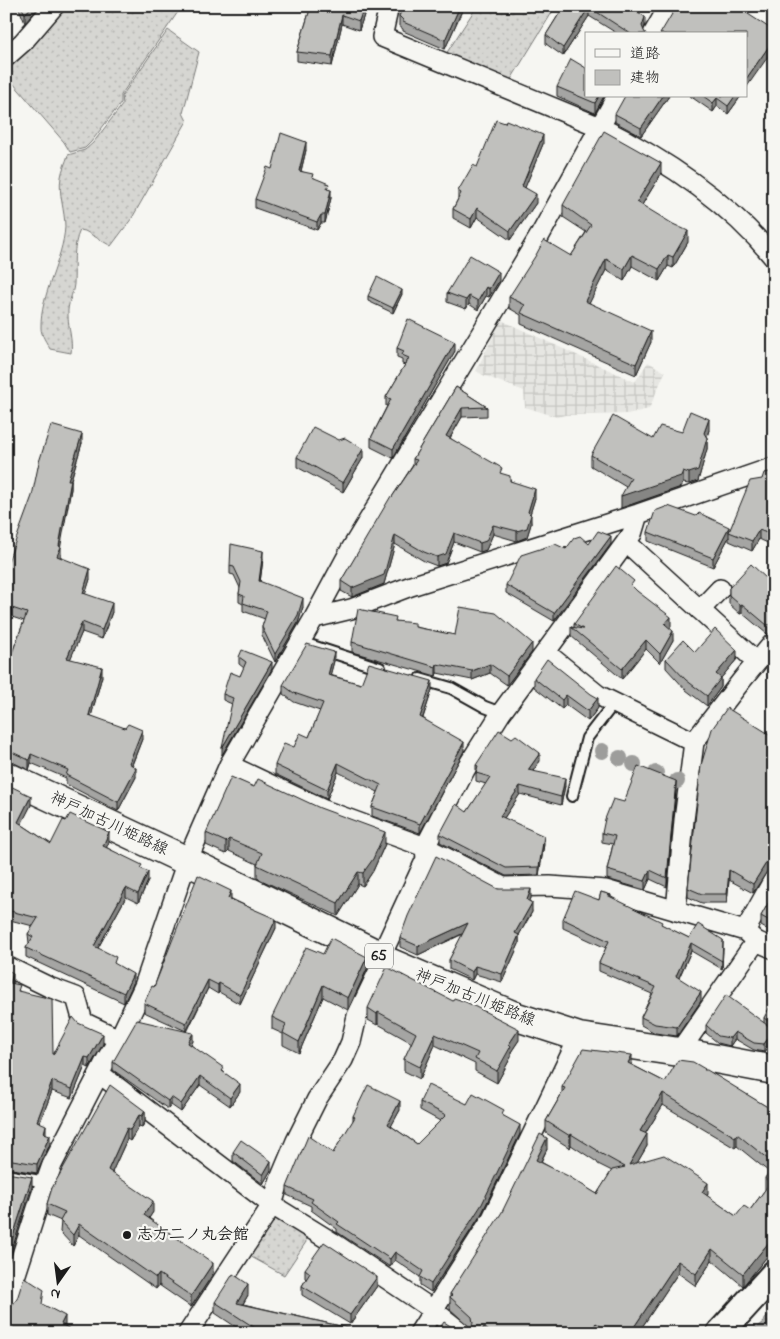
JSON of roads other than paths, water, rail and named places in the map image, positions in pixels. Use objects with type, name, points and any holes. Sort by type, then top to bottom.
[{"type":"main road","name":"神戸加古川姫路線","points":[[6,776],[187,861],[382,958],[517,1017],[579,1037],[679,1052],[774,1070]]},
{"type":"main road","points":[[720,1333],[774,1274]]},
{"type":"street","points":[[6,57],[23,42],[54,6]]},
{"type":"street","points":[[389,6],[382,37],[623,138],[698,186],[760,241],[774,258]]},
{"type":"street","points":[[654,32],[669,6]]},
{"type":"street","points":[[6,1305],[46,1182],[107,1058],[119,1040],[144,986],[187,861],[229,765],[360,535],[538,237],[616,98]]},
{"type":"street","points":[[314,618],[351,608],[411,586],[638,514],[774,467]]},
{"type":"street","points":[[188,1333],[272,1205],[296,1141],[317,1099],[343,1060],[351,1042],[358,1016],[426,859],[425,847],[464,770],[502,713],[632,534],[638,514]]},
{"type":"street","points":[[626,542],[757,662]]},
{"type":"street","points":[[700,610],[720,589]]},
{"type":"street","points":[[676,911],[684,820],[694,742],[773,643]]},
{"type":"street","points":[[546,653],[598,695],[694,742]]},
{"type":"street","points":[[229,765],[324,810],[425,847],[503,887],[550,886],[606,890],[750,936],[774,949]]},
{"type":"street","points":[[679,1052],[750,936],[774,879]]},
{"type":"street","points":[[6,966],[49,987],[76,997],[83,1022],[119,1040]]},
{"type":"street","points":[[419,1333],[492,1218],[579,1037]]},
{"type":"street","points":[[100,1074],[272,1205],[332,1242],[433,1310],[462,1333]]},
{"type":"lane","points":[[300,642],[392,671]]},
{"type":"lane","points":[[409,676],[451,688],[485,707],[502,713]]},
{"type":"lane","points":[[572,796],[587,738],[614,703]]},
{"type":"lane","points":[[6,1175],[46,1182]]},
{"type":"place","name":"志方二ノ丸会館","points":[[127,1235]]}]
